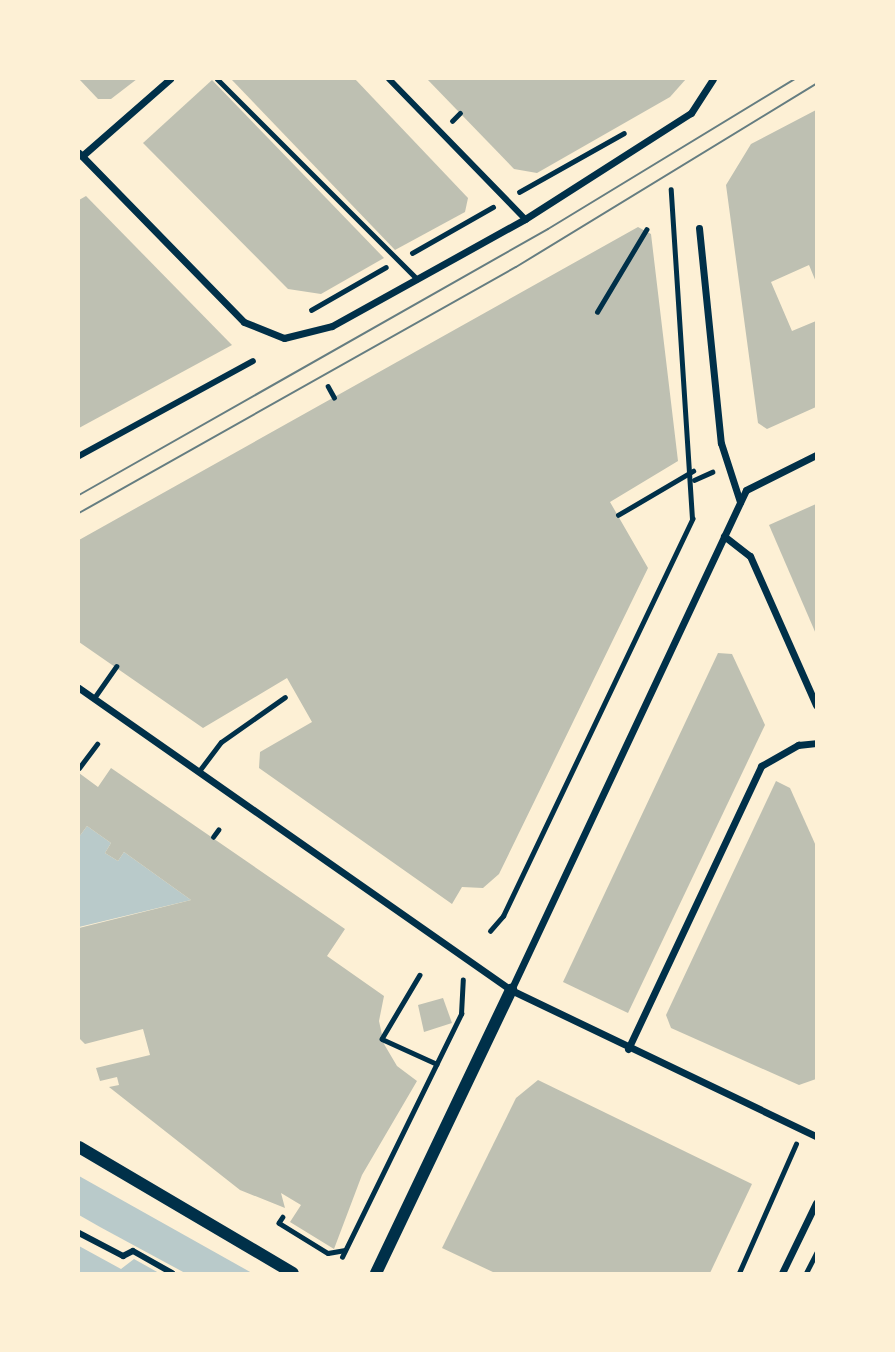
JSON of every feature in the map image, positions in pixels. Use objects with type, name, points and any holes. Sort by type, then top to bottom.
[{"type":"street","points":[[170,79],[80,156],[261,333],[284,338],[317,332],[374,304],[525,219],[691,113],[713,79]]},
{"type":"street","points":[[388,79],[525,219]]},
{"type":"street","points":[[699,228],[721,438],[740,502]]},
{"type":"street","points":[[79,456],[253,361]]},
{"type":"street","points":[[376,1273],[740,502],[752,484],[816,456]]},
{"type":"street","points":[[724,536],[750,556],[816,705]]},
{"type":"street","points":[[79,688],[511,990],[628,1049],[816,1136]]},
{"type":"street","points":[[628,1049],[761,766],[799,745],[816,743]]},
{"type":"street","points":[[79,1147],[293,1273]]},
{"type":"street","points":[[782,1273],[816,1203]]},
{"type":"street","points":[[79,1233],[123,1256],[133,1251],[172,1273]]},
{"type":"lane","points":[[217,79],[417,279]]},
{"type":"lane","points":[[94,698],[116,666]]},
{"type":"lane","points":[[199,771],[221,742],[285,697]]},
{"type":"path","points":[[312,310],[632,128]]},
{"type":"path","points":[[490,931],[503,916],[689,528],[694,480],[671,190]]},
{"type":"path","points":[[597,312],[646,230]]},
{"type":"path","points":[[328,386],[334,397]]},
{"type":"path","points":[[618,515],[693,471]]},
{"type":"path","points":[[694,480],[713,471]]},
{"type":"path","points":[[79,768],[97,744]]},
{"type":"path","points":[[213,837],[218,830]]},
{"type":"path","points":[[420,975],[382,1039],[437,1064]]},
{"type":"path","points":[[342,1257],[461,1014],[463,980]]},
{"type":"path","points":[[739,1273],[793,1151]]},
{"type":"path","points":[[283,1217],[279,1223],[328,1253],[346,1250]]},
{"type":"path","points":[[806,1273],[816,1253]]},
{"type":"shaded area","points":[[87,826],[111,843],[105,853],[118,861],[124,852],[191,900],[79,927],[79,837]]},
{"type":"shaded area","points":[[79,1176],[252,1273],[185,1273],[100,1227],[79,1215]]},
{"type":"shaded area","points":[[79,1246],[121,1269],[134,1259],[159,1273],[79,1273]]},
{"type":"building","points":[[79,79],[137,79],[111,99],[98,99]]},
{"type":"building","points":[[231,79],[355,79],[468,198],[465,212],[395,250]]},
{"type":"building","points":[[427,79],[686,79],[670,97],[537,173],[514,169]]},
{"type":"building","points":[[212,80],[384,258],[321,294],[288,289],[143,143]]},
{"type":"building","points":[[816,110],[816,282],[809,265],[771,282],[792,331],[816,321],[816,407],[767,429],[758,423],[726,185],[751,144]]},
{"type":"building","points":[[86,196],[232,345],[79,428],[79,200]]},
{"type":"building","points":[[638,227],[651,234],[678,461],[610,502],[648,568],[499,874],[483,888],[462,887],[452,904],[259,768],[260,752],[312,722],[287,678],[203,728],[79,642],[79,540]]},
{"type":"building","points":[[816,504],[816,634],[769,525]]},
{"type":"building","points":[[718,653],[732,654],[765,725],[628,1013],[563,982]]},
{"type":"building","points":[[111,768],[345,929],[327,956],[384,996],[379,1021],[384,1044],[397,1066],[417,1081],[362,1175],[334,1249],[290,1222],[301,1205],[281,1193],[285,1208],[240,1190],[109,1087],[119,1085],[117,1077],[100,1081],[96,1068],[150,1055],[143,1029],[85,1044],[79,1038],[79,928],[191,900],[124,852],[118,861],[105,853],[111,843],[87,826],[79,837],[79,773],[98,787]]},
{"type":"building","points":[[776,781],[790,788],[816,846],[816,1079],[799,1085],[671,1028],[666,1015]]},
{"type":"building","points":[[443,998],[452,1023],[424,1032],[418,1005]]},
{"type":"building","points":[[538,1080],[752,1184],[710,1273],[495,1273],[442,1248],[516,1098]]},
{"type":"tram line","points":[[79,495],[548,229],[795,79]]},
{"type":"tram line","points":[[79,513],[516,267],[816,84]]}]
